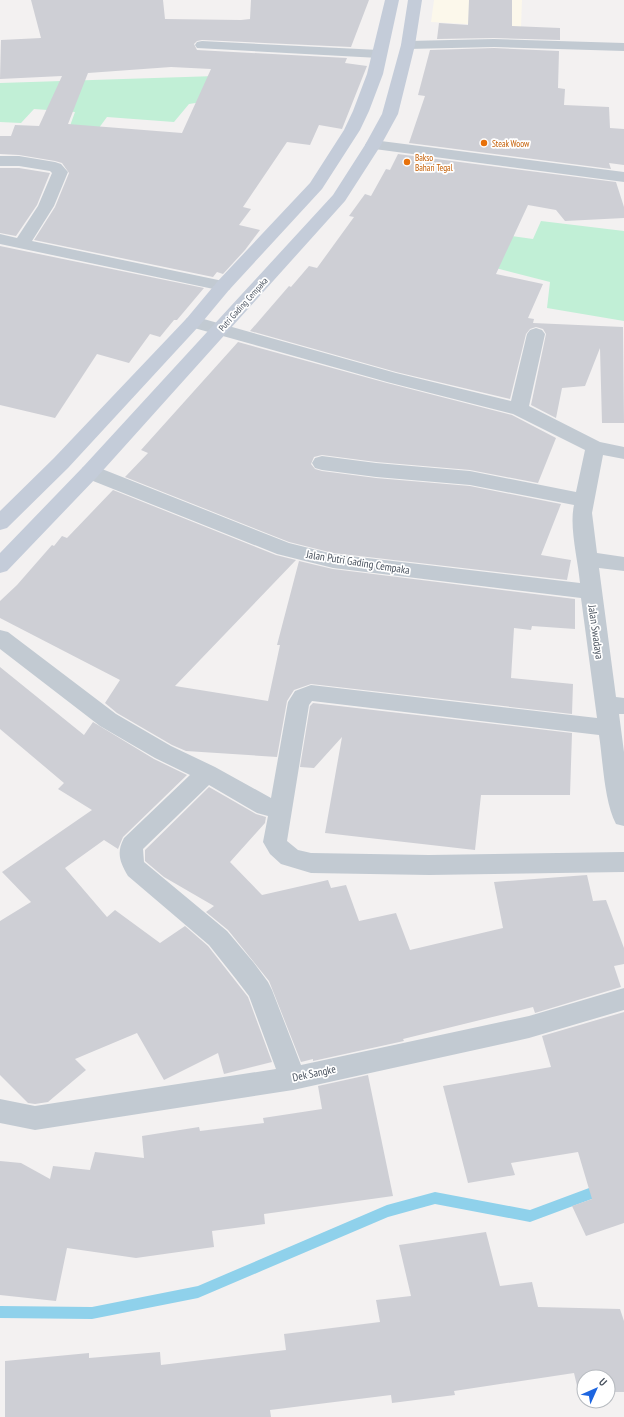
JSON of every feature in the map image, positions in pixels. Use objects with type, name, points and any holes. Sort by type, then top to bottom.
[{"type":"street","points":[[0,523],[61,463],[193,322],[223,286],[316,186],[352,130],[361,111],[375,74],[392,0]]},
{"type":"street","name":"Putri Gading Cempaka","points":[[1,563],[90,472],[339,198],[373,145],[390,114],[408,45],[415,0]]},
{"type":"street","points":[[408,45],[494,43],[624,48]]},
{"type":"street","points":[[202,44],[379,54]]},
{"type":"street","points":[[373,145],[624,177]]},
{"type":"street","points":[[0,161],[19,161],[55,167],[60,172],[46,206],[22,243]]},
{"type":"street","points":[[0,239],[223,286]]},
{"type":"street","points":[[193,322],[394,378],[519,409],[595,447],[624,452]]},
{"type":"street","points":[[519,409],[536,334]]},
{"type":"street","name":"Jalan Swadaya","points":[[595,447],[582,513],[582,527],[588,559],[591,592],[615,705],[609,728],[617,783],[624,817]]},
{"type":"street","points":[[322,463],[376,470],[462,477],[585,500]]},
{"type":"street","name":"Jalan Putri Gading Cempaka","points":[[90,472],[284,549],[314,557],[334,561],[591,592]]},
{"type":"street","points":[[588,559],[624,564]]},
{"type":"street","points":[[0,638],[108,720],[163,752],[207,773],[265,806],[279,811]]},
{"type":"street","points":[[609,728],[311,693],[306,694],[300,698],[298,705],[275,842],[278,849],[283,854],[293,860],[310,863],[429,866],[624,862]]},
{"type":"street","points":[[207,773],[132,845],[130,851],[131,859],[136,869],[218,938],[245,971],[259,990],[293,1078]]},
{"type":"street","name":"Dek Sangke","points":[[0,1111],[35,1118],[293,1078],[529,1027],[624,998]]},
{"type":"shaded area","points":[[434,0],[522,0],[521,27],[431,22]]},
{"type":"green space","points":[[216,76],[208,101],[189,104],[174,122],[107,117],[87,144],[63,145],[75,112],[34,109],[21,123],[0,122],[0,83]]},
{"type":"green space","points":[[541,221],[624,231],[624,321],[547,308],[550,282],[461,259],[477,231],[533,239]]},
{"type":"building","points":[[31,0],[163,0],[165,19],[241,20],[250,19],[251,0],[369,0],[351,47],[202,40],[197,41],[194,44],[197,50],[347,58],[345,63],[367,66],[342,129],[319,125],[310,145],[287,142],[243,207],[251,209],[239,225],[260,230],[245,250],[223,274],[217,272],[213,277],[34,240],[55,207],[69,173],[62,163],[55,161],[19,155],[0,154],[0,136],[11,136],[15,125],[39,126],[62,76],[0,79],[1,40],[41,38]],"holes":[[[171,67],[211,69],[182,133],[68,124],[88,73]]]},
{"type":"building","points":[[469,0],[512,0],[512,26],[560,28],[560,40],[494,38],[437,39],[439,23],[468,25]]},
{"type":"building","points":[[494,48],[559,51],[558,88],[565,89],[564,105],[609,107],[610,128],[624,129],[624,165],[609,163],[611,169],[409,143],[425,96],[418,95],[430,50]]},
{"type":"building","points":[[398,154],[616,182],[624,207],[624,218],[565,221],[556,210],[528,205],[496,274],[543,284],[528,318],[534,319],[533,323],[623,327],[624,423],[602,423],[600,348],[585,386],[562,388],[556,418],[531,405],[546,334],[543,329],[536,327],[530,329],[526,334],[510,399],[396,372],[250,331],[289,286],[291,287],[309,266],[317,268],[354,217],[349,216],[365,194],[371,196],[386,169],[390,170]]},
{"type":"building","points":[[0,168],[19,168],[50,173],[37,205],[16,236],[0,233]]},
{"type":"building","points":[[0,246],[204,288],[177,320],[174,320],[160,337],[150,334],[129,363],[97,354],[55,418],[0,405]]},
{"type":"building","points":[[238,342],[387,383],[512,415],[556,438],[538,483],[470,470],[376,462],[322,455],[314,457],[311,464],[315,469],[322,471],[376,478],[470,486],[561,504],[541,555],[571,560],[567,580],[333,553],[289,542],[125,477],[148,453],[141,450]]},
{"type":"building","points":[[113,490],[276,555],[296,560],[175,686],[268,701],[280,645],[277,645],[299,561],[333,569],[575,599],[575,629],[532,626],[531,630],[514,628],[511,678],[573,684],[572,714],[311,684],[294,690],[287,701],[277,757],[186,751],[172,745],[117,713],[105,703],[120,680],[0,618],[0,601],[17,585],[52,545],[54,546],[62,536],[67,538]]},
{"type":"building","points":[[0,667],[84,735],[93,722],[154,759],[187,775],[123,837],[118,849],[104,840],[65,868],[107,917],[115,910],[160,943],[185,926],[208,946],[248,997],[272,1062],[224,1074],[218,1053],[164,1080],[137,1033],[75,1059],[86,1070],[48,1102],[35,1104],[28,1103],[0,1075],[0,921],[31,902],[2,872],[92,810],[58,789],[64,783],[0,729]]},
{"type":"building","points":[[313,703],[572,733],[570,795],[481,795],[475,850],[325,833],[342,737],[314,768],[300,767],[310,706]]},
{"type":"building","points":[[209,787],[256,814],[266,817],[265,823],[230,862],[262,895],[328,880],[331,888],[346,885],[359,921],[396,913],[410,950],[503,928],[494,882],[587,875],[593,901],[606,900],[624,948],[624,964],[614,966],[621,987],[535,1013],[533,1007],[403,1039],[404,1041],[313,1061],[313,1059],[301,1062],[269,981],[228,930],[206,912],[214,906],[164,877],[145,861],[145,850]]},
{"type":"building","points":[[624,1012],[624,1223],[586,1236],[572,1206],[592,1199],[578,1152],[511,1163],[515,1175],[468,1183],[443,1086],[551,1067],[542,1036]]},
{"type":"building","points":[[368,1075],[393,1196],[264,1214],[265,1224],[212,1231],[214,1247],[136,1258],[67,1248],[56,1301],[0,1295],[0,1161],[21,1163],[50,1179],[53,1166],[90,1170],[95,1152],[144,1158],[142,1136],[199,1127],[200,1131],[264,1123],[263,1118],[322,1109],[318,1086]]},
{"type":"building","points":[[486,1232],[500,1286],[532,1282],[538,1307],[620,1309],[624,1321],[624,1392],[616,1392],[616,1369],[576,1369],[576,1382],[574,1373],[454,1391],[455,1395],[392,1403],[391,1395],[270,1410],[271,1417],[5,1417],[5,1361],[89,1353],[89,1358],[160,1352],[161,1365],[286,1350],[284,1334],[380,1322],[376,1300],[411,1296],[399,1245]]},
{"type":"waterway","points":[[0,1312],[92,1313],[198,1292],[387,1211],[435,1198],[530,1216],[624,1181]]},
{"type":"place","name":"Steak Woow","points":[[484,143]]},
{"type":"place","name":"Bakso Bahari Tegal","points":[[407,162]]}]
